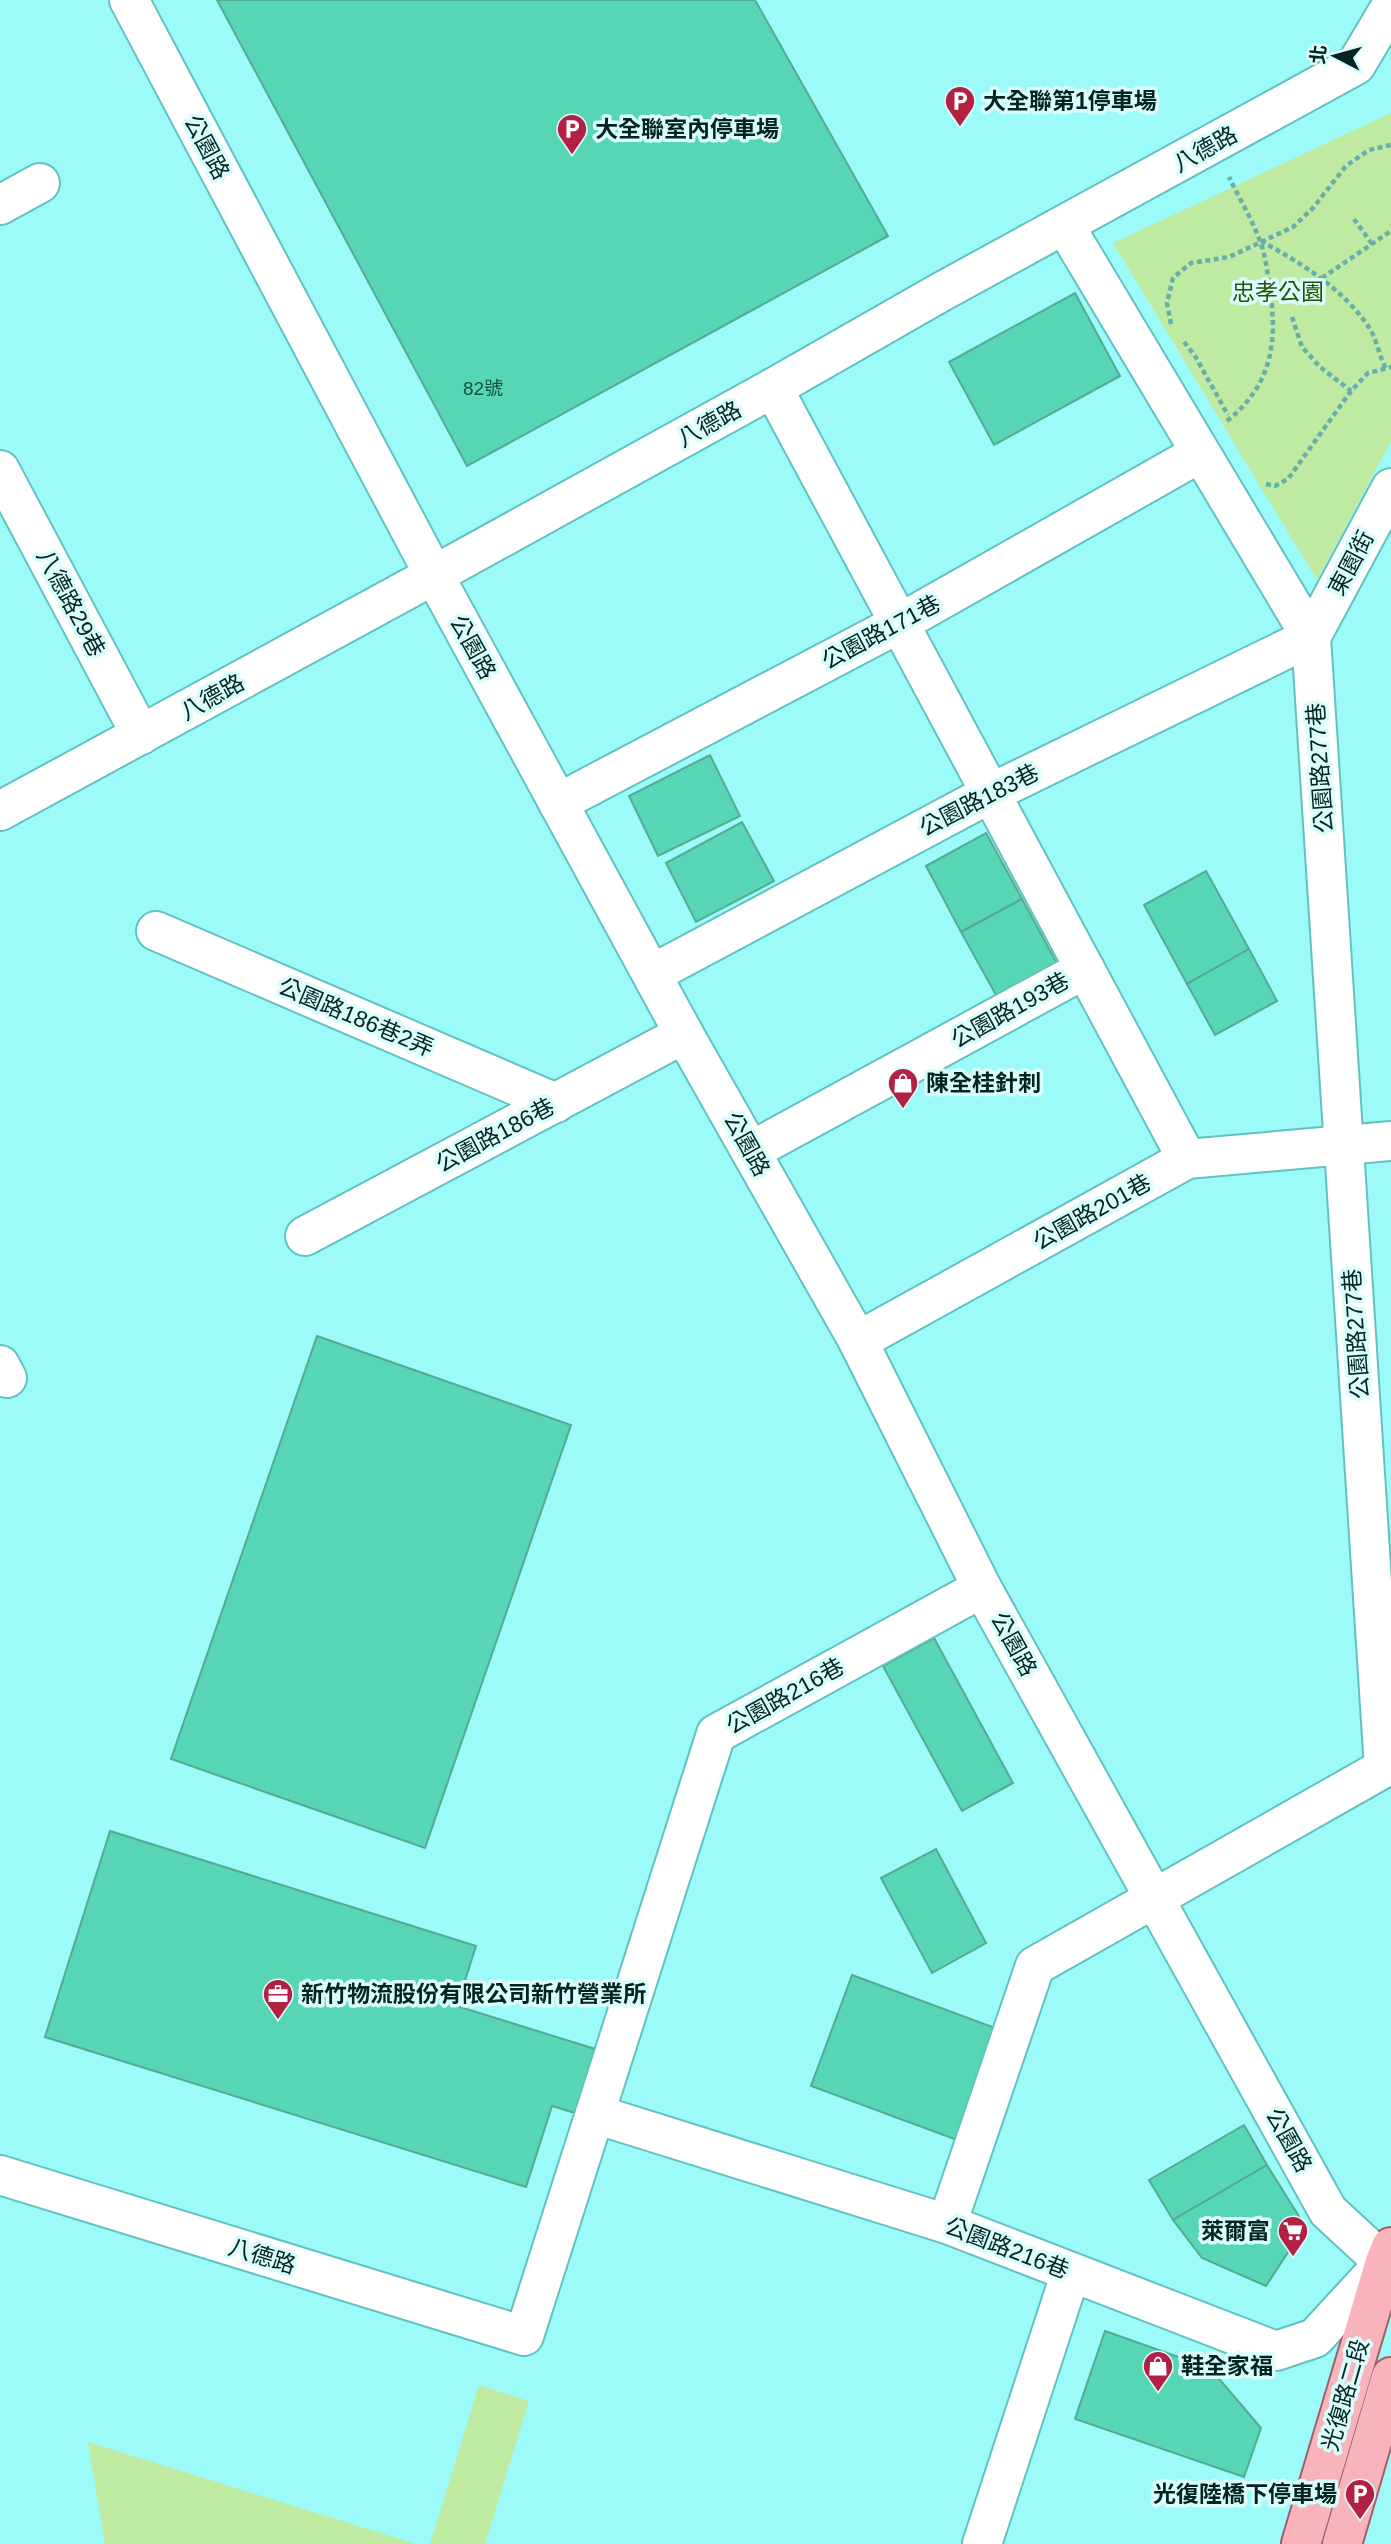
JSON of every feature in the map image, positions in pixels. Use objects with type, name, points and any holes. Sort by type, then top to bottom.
[{"type":"main road","name":"光復路二段","points":[[1301,2544],[1389,2259]]},
{"type":"main road","points":[[1342,2544],[1391,2377]]},
{"type":"street","name":"公園路","points":[[128,0],[558,803],[684,1034],[858,1341],[982,1588],[1328,2211],[1389,2259]]},
{"type":"street","name":"八德路","points":[[0,811],[774,388],[941,292],[1356,65],[1391,6]]},
{"type":"street","points":[[0,205],[40,183]]},
{"type":"street","points":[[1065,226],[1311,637]]},
{"type":"street","points":[[774,388],[1187,1159]]},
{"type":"street","name":"公園路171巷","points":[[558,803],[900,623],[1198,448]]},
{"type":"street","name":"八德路29巷","points":[[0,470],[141,735]]},
{"type":"street","name":"東園街","points":[[1311,637],[1391,488]]},
{"type":"street","name":"公園路183巷","points":[[652,974],[991,793],[1311,637]]},
{"type":"street","name":"公園路277巷","points":[[947,2224],[1035,1966],[1387,1770],[1311,637]]},
{"type":"street","name":"公園路186巷2弄","points":[[156,931],[556,1102]]},
{"type":"street","name":"公園路193巷","points":[[751,1151],[1085,969]]},
{"type":"street","name":"公園路186巷","points":[[305,1236],[684,1034]]},
{"type":"street","name":"公園路201巷","points":[[858,1341],[1187,1159],[1391,1141]]},
{"type":"street","name":"公園路216巷","points":[[524,2336],[716,1734],[982,1588]]},
{"type":"street","name":"公園路216巷","points":[[595,2114],[947,2224],[1276,2351],[1315,2338],[1389,2259]]},
{"type":"street","name":"八德路","points":[[0,2175],[524,2336]]},
{"type":"street","points":[[982,2544],[1071,2272]]},
{"type":"path","points":[[1198,448],[1250,398],[1266,369],[1274,338],[1274,314],[1261,241],[1212,145]]},
{"type":"path","points":[[1172,328],[1167,303],[1173,278],[1191,263],[1229,257],[1293,227],[1312,209],[1346,166],[1368,150],[1391,145]]},
{"type":"path","points":[[1354,219],[1372,244]]},
{"type":"path","points":[[1322,278],[1391,231]]},
{"type":"path","points":[[1261,241],[1322,278],[1371,330],[1378,354],[1388,368],[1367,373],[1351,391],[1289,479],[1275,486],[1265,484]]},
{"type":"path","points":[[1292,317],[1302,347],[1320,367],[1351,391]]},
{"type":"path","points":[[1180,337],[1195,356],[1236,429]]},
{"type":"green space","name":"忠孝公園","points":[[1391,113],[1391,441],[1317,580],[1113,243]]},
{"type":"green space","points":[[479,2385],[529,2401],[485,2544],[430,2544]]},
{"type":"green space","points":[[88,2442],[416,2544],[105,2544]]},
{"type":"building","name":"大全聯室內停車場","points":[[217,0],[755,0],[888,236],[467,466]]},
{"type":"building","points":[[1075,293],[1120,376],[994,445],[949,362]]},
{"type":"building","points":[[710,755],[740,816],[658,856],[629,796]]},
{"type":"building","points":[[742,822],[774,881],[696,922],[666,863]]},
{"type":"building","points":[[986,833],[1022,899],[961,932],[926,866]]},
{"type":"building","points":[[1206,871],[1249,949],[1187,984],[1144,905]]},
{"type":"building","points":[[1022,899],[1066,980],[1006,1013],[961,932]]},
{"type":"building","points":[[1249,949],[1277,1001],[1215,1035],[1187,984]]},
{"type":"building","points":[[317,1336],[571,1425],[425,1848],[171,1759]]},
{"type":"building","points":[[934,1638],[1013,1783],[962,1811],[883,1666]]},
{"type":"building","name":"新竹物流股份有限公司新竹營業所","points":[[110,1831],[476,1946],[457,2006],[595,2049],[575,2113],[552,2106],[526,2187],[45,2037]]},
{"type":"building","points":[[936,1849],[986,1943],[932,1973],[881,1878]]},
{"type":"building","points":[[852,1975],[998,2029],[957,2140],[811,2086]]},
{"type":"building","points":[[1244,2125],[1267,2165],[1173,2220],[1149,2180]]},
{"type":"building","points":[[1267,2165],[1305,2226],[1266,2286],[1202,2258],[1173,2220]]},
{"type":"building","name":"鞋全家福","points":[[1105,2331],[1210,2368],[1261,2428],[1244,2477],[1075,2419]]},
{"type":"place","name":"大全聯第1停車場","points":[[960,128]]},
{"type":"place","name":"大全聯室內停車場","points":[[572,156]]},
{"type":"place","name":"陳全桂針刺","points":[[903,1110]]},
{"type":"place","name":"新竹物流股份有限公司新竹營業所","points":[[278,2021]]},
{"type":"place","name":"萊爾富","points":[[1293,2258]]},
{"type":"place","name":"鞋全家福","points":[[1158,2393]]},
{"type":"place","name":"光復陸橋下停車場","points":[[1360,2521]]}]
